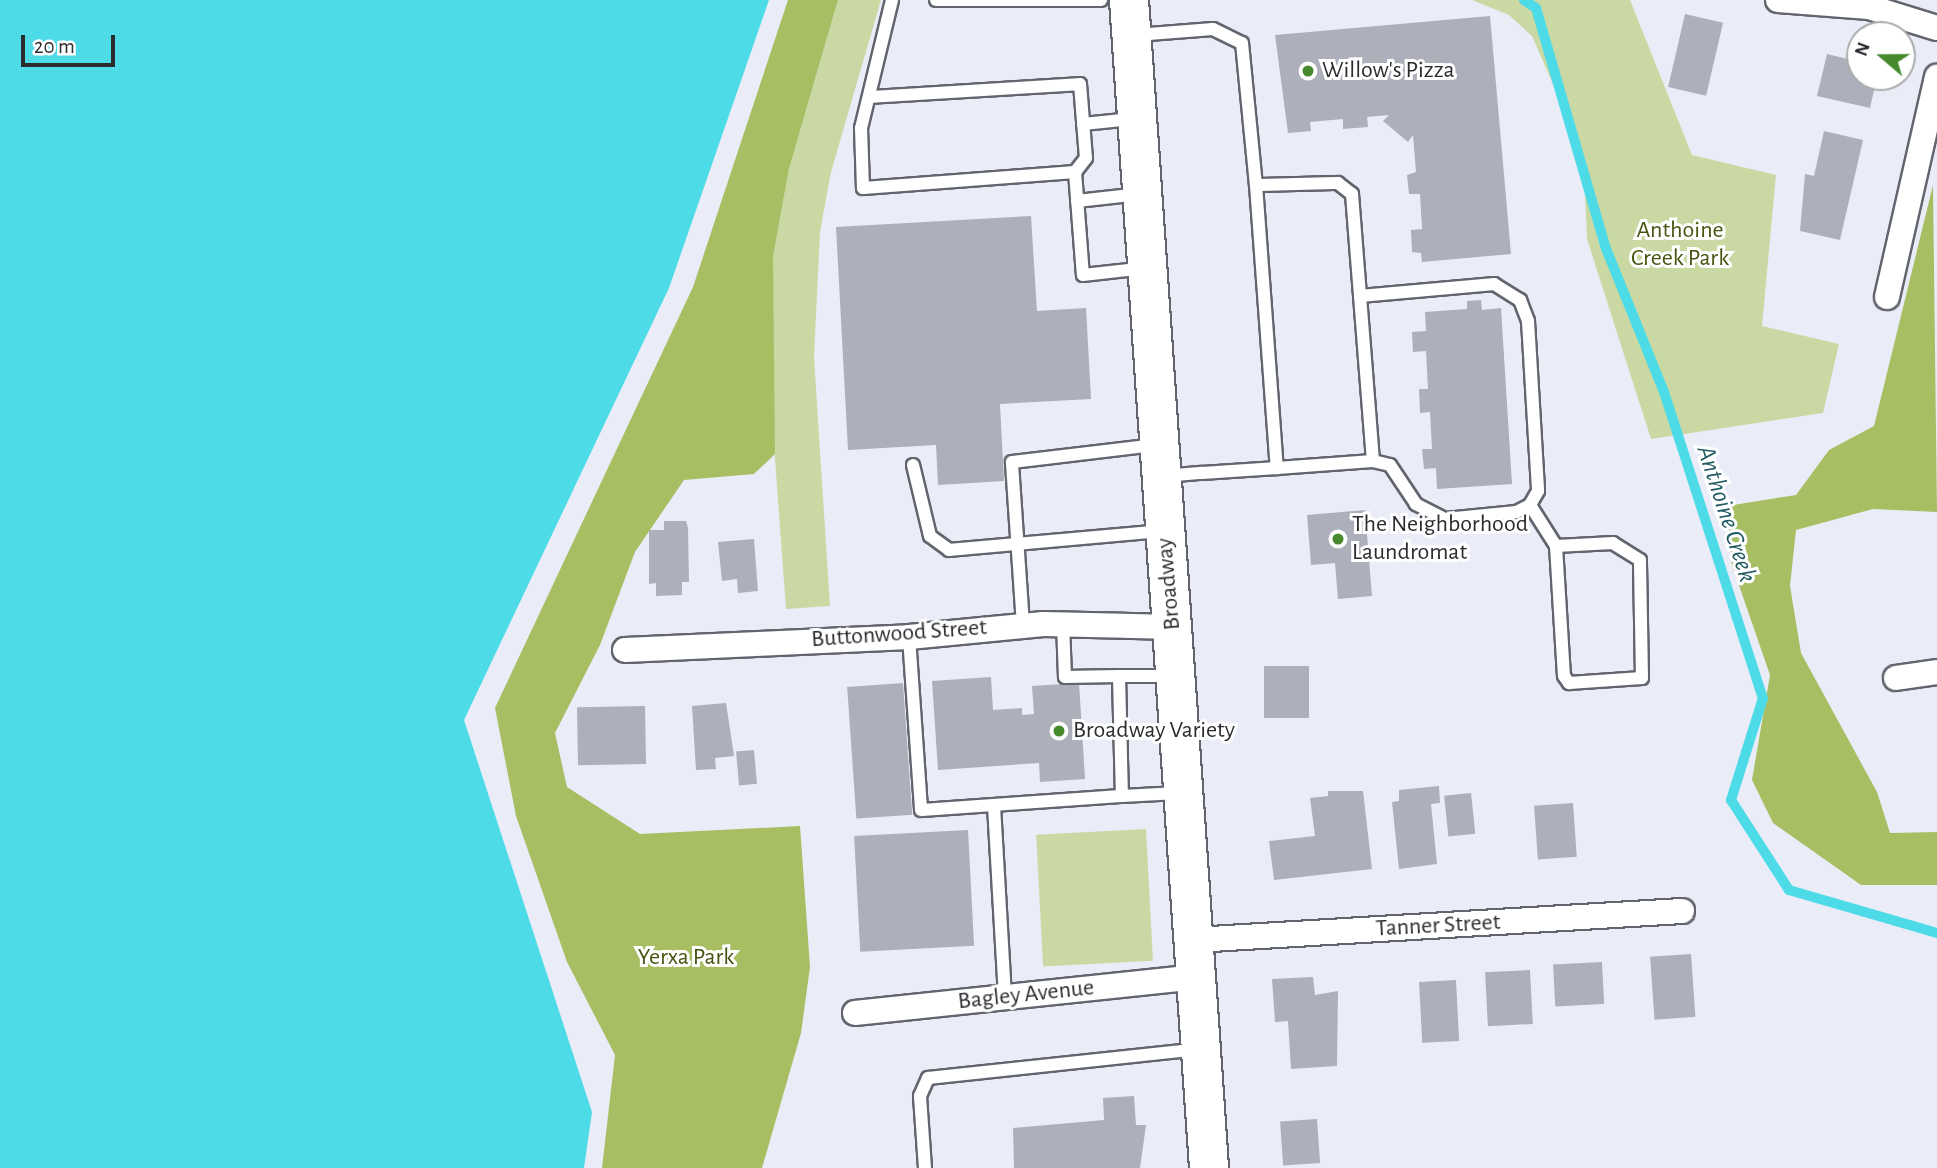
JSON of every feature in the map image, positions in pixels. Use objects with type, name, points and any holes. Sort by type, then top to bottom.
[{"type":"main road","name":"Broadway","points":[[1130,17],[1164,531],[1174,626],[1175,676],[1209,1168]]},
{"type":"street","points":[[1779,0],[1869,7],[1937,28]]},
{"type":"street","points":[[1887,297],[1937,77]]},
{"type":"street","name":"Buttonwood Street","points":[[625,650],[909,637],[1063,623],[1174,626]]},
{"type":"street","points":[[1896,678],[1937,672]]},
{"type":"street","name":"Tanner Street","points":[[1195,958],[1682,911]]},
{"type":"street","name":"Bagley Avenue","points":[[855,1013],[1006,997],[1195,958]]},
{"type":"lane","points":[[892,0],[861,128],[863,188],[1075,172]]},
{"type":"lane","points":[[936,0],[1101,0]]},
{"type":"lane","points":[[1130,17],[1213,29],[1242,43],[1256,186],[1277,468]]},
{"type":"lane","points":[[870,97],[1080,84],[1086,158],[1075,172],[1083,275],[1147,268]]},
{"type":"lane","points":[[1083,124],[1136,119]]},
{"type":"lane","points":[[1256,186],[1338,183],[1352,194],[1373,460]]},
{"type":"lane","points":[[1077,201],[1141,194]]},
{"type":"lane","points":[[1360,296],[1494,284],[1520,300],[1528,321],[1540,469],[1530,505],[1556,546],[1564,676],[1569,683],[1642,678],[1646,670],[1640,560],[1613,543],[1556,546]]},
{"type":"lane","points":[[1023,625],[1012,462],[1159,460],[1277,468],[1373,460],[1391,465],[1429,515],[1457,518],[1530,505]]},
{"type":"lane","points":[[914,465],[930,536],[949,550],[1164,531]]},
{"type":"lane","points":[[1063,623],[1065,677],[1175,676]]},
{"type":"lane","points":[[909,637],[921,810],[1185,793]]},
{"type":"lane","points":[[1119,676],[1122,796]]},
{"type":"lane","points":[[994,806],[1006,997]]},
{"type":"lane","points":[[925,1168],[920,1096],[928,1079],[1201,1049]]},
{"type":"green space","name":"Yerxa Park","points":[[788,0],[838,0],[789,169],[773,257],[775,454],[754,474],[684,480],[635,552],[600,645],[555,733],[567,787],[640,834],[800,826],[810,967],[801,1033],[762,1168],[602,1168],[615,1055],[567,962],[516,816],[495,708],[693,287]]},
{"type":"green space","points":[[838,0],[881,0],[831,172],[820,232],[814,357],[830,606],[786,609],[771,405],[773,257],[789,169]]},
{"type":"green space","name":"Anthoine Creek Park","points":[[1472,0],[1630,0],[1692,155],[1776,175],[1762,326],[1839,344],[1823,413],[1651,439],[1587,239],[1584,169],[1569,121],[1532,36],[1509,15]]},
{"type":"green space","points":[[1933,185],[1937,512],[1873,509],[1796,530],[1790,586],[1801,653],[1877,792],[1890,833],[1937,832],[1937,885],[1861,885],[1773,823],[1752,780],[1770,675],[1732,565],[1727,506],[1796,495],[1829,450],[1874,426]]},
{"type":"green space","points":[[1146,829],[1153,961],[1043,967],[1036,835]]},
{"type":"water","points":[[0,0],[769,0],[669,288],[464,720],[592,1112],[584,1168],[0,1168]]},
{"type":"building","points":[[1685,14],[1723,23],[1706,96],[1668,87]]},
{"type":"building","points":[[1490,16],[1511,254],[1422,262],[1421,253],[1412,252],[1411,230],[1422,229],[1420,194],[1409,194],[1407,175],[1416,172],[1413,135],[1408,142],[1383,121],[1389,115],[1367,117],[1368,127],[1343,129],[1343,119],[1310,122],[1311,131],[1288,133],[1275,35]]},
{"type":"building","points":[[1827,54],[1846,59],[1846,91],[1874,91],[1870,108],[1817,96]]},
{"type":"building","points":[[1824,131],[1863,140],[1840,240],[1800,231],[1805,174],[1814,176]]},
{"type":"building","points":[[1031,216],[1037,311],[1086,308],[1091,399],[1000,404],[1004,481],[938,485],[936,445],[848,450],[836,227]]},
{"type":"building","points":[[1481,300],[1482,310],[1501,308],[1512,484],[1437,489],[1436,468],[1424,469],[1422,449],[1432,449],[1430,412],[1420,413],[1419,389],[1428,389],[1426,351],[1413,352],[1412,332],[1426,331],[1425,312],[1467,309],[1467,301]]},
{"type":"building","name":"The Neighborhood Laundromat","points":[[1365,510],[1372,596],[1338,599],[1335,563],[1311,565],[1307,515]]},
{"type":"building","points":[[664,521],[686,521],[688,528],[689,582],[682,582],[682,595],[656,596],[656,583],[649,584],[649,530],[664,530]]},
{"type":"building","points":[[754,539],[758,591],[738,593],[737,579],[722,581],[718,542]]},
{"type":"building","points":[[1264,666],[1309,666],[1309,718],[1264,718]]},
{"type":"building","points":[[991,677],[993,710],[1022,708],[1022,715],[1034,714],[1032,686],[1079,683],[1085,779],[1040,782],[1039,763],[938,770],[932,681]]},
{"type":"building","points":[[903,683],[912,815],[856,819],[847,687]]},
{"type":"building","points":[[726,703],[734,756],[715,758],[716,769],[696,770],[692,706]]},
{"type":"building","points":[[645,706],[646,764],[578,765],[577,707]]},
{"type":"building","points":[[754,750],[757,784],[739,785],[736,752]]},
{"type":"building","points":[[1439,786],[1440,803],[1431,804],[1437,864],[1399,869],[1392,802],[1399,801],[1399,790]]},
{"type":"building","points":[[1328,791],[1363,791],[1372,869],[1274,880],[1269,841],[1315,836],[1310,798],[1328,796]]},
{"type":"building","points":[[1471,793],[1475,834],[1448,837],[1444,796]]},
{"type":"building","points":[[1573,803],[1577,857],[1538,860],[1534,806]]},
{"type":"building","points":[[968,830],[974,946],[860,952],[854,836]]},
{"type":"building","points":[[1691,954],[1695,1017],[1654,1020],[1650,957]]},
{"type":"building","points":[[1602,962],[1604,1004],[1555,1007],[1553,965]]},
{"type":"building","points":[[1530,970],[1533,1024],[1488,1026],[1485,972]]},
{"type":"building","points":[[1313,977],[1315,995],[1338,991],[1337,1066],[1291,1069],[1288,1021],[1275,1022],[1272,979]]},
{"type":"building","points":[[1456,980],[1459,1041],[1422,1043],[1419,982]]},
{"type":"building","points":[[1134,1096],[1136,1125],[1146,1125],[1140,1168],[1014,1168],[1013,1128],[1104,1120],[1103,1098]]},
{"type":"building","points":[[1317,1119],[1320,1163],[1283,1165],[1280,1122]]},
{"type":"waterway","name":"Anthoine Creek","points":[[1524,0],[1536,8],[1605,246],[1664,392],[1763,698],[1731,800],[1789,890],[1937,933]]},
{"type":"place","name":"Willow's Pizza","points":[[1308,71]]},
{"type":"place","name":"The Neighborhood Laundromat","points":[[1338,539]]},
{"type":"place","name":"Broadway Variety","points":[[1059,731]]}]
